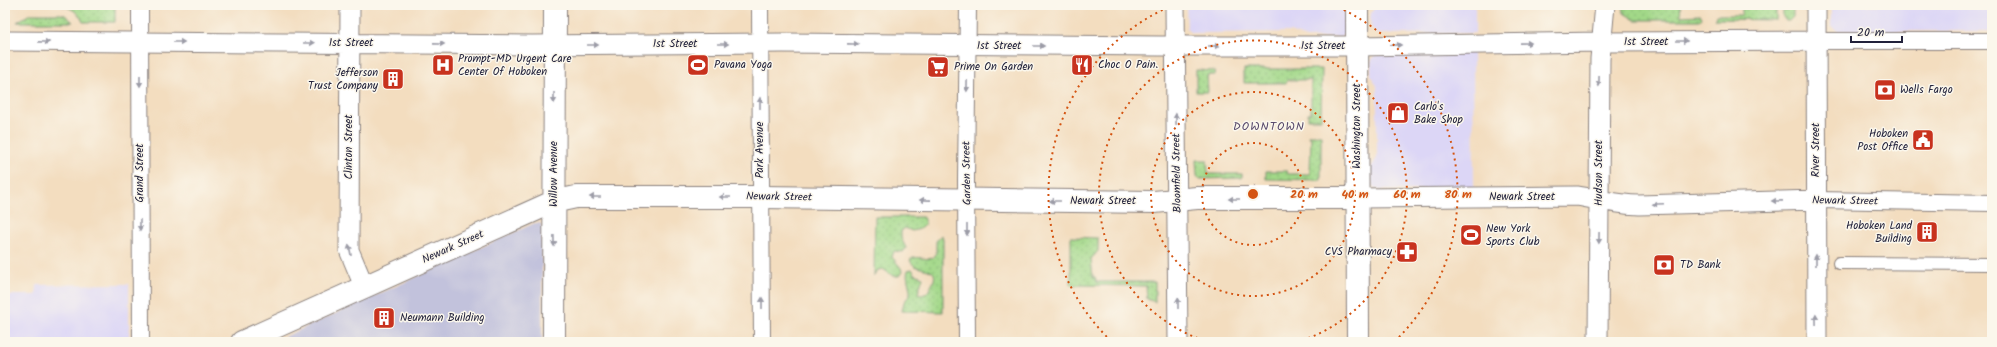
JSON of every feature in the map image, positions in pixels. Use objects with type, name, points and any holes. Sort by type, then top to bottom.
[{"type":"main road","name":"Willow Avenue","points":[[554,342],[553,202],[555,5]]},
{"type":"main road","name":"Washington Street","points":[[1357,5],[1358,342]]},
{"type":"main road","name":"Newark Street","points":[[242,342],[553,202],[576,197],[761,197],[1154,202],[1178,200],[1357,198]]},
{"type":"street","name":"Grand Street","points":[[140,5],[141,342]]},
{"type":"street","name":"Clinton Street","points":[[350,5],[349,250],[364,286]]},
{"type":"street","name":"Park Avenue","points":[[760,5],[762,342]]},
{"type":"street","name":"Garden Street","points":[[967,342],[966,180],[968,5]]},
{"type":"street","name":"Bloomfield Street","points":[[1175,5],[1178,200],[1178,342]]},
{"type":"street","name":"Hudson Street","points":[[1598,342],[1598,199],[1601,42],[1604,5]]},
{"type":"street","name":"River Street","points":[[1816,5],[1817,342]]},
{"type":"street","name":"1st Street","points":[[5,41],[554,45],[760,44],[1175,46],[1357,46],[1601,42],[1992,41]]},
{"type":"street","name":"Newark Street","points":[[1357,198],[1577,196],[1618,204],[1632,205],[1816,200],[1992,203]]},
{"type":"street","points":[[1839,262],[1992,264]]},
{"type":"shaded area","points":[[1186,5],[1345,5],[1345,32],[1340,37],[1306,38],[1290,32],[1191,33],[1187,28]]},
{"type":"shaded area","points":[[1376,5],[1475,5],[1475,33],[1377,34],[1371,27],[1370,19],[1371,13]]},
{"type":"shaded area","points":[[1831,5],[1992,5],[1992,31],[1838,31],[1831,26]]},
{"type":"shaded area","points":[[1473,52],[1474,190],[1379,190],[1375,188],[1370,177],[1370,169],[1377,158],[1377,86],[1371,75],[1371,62],[1373,57],[1376,55]]},
{"type":"shaded area","points":[[535,223],[540,223],[542,226],[542,342],[273,342]]},
{"type":"shaded area","points":[[129,284],[129,342],[5,342],[5,295],[36,295],[37,285]]},
{"type":"green space","points":[[60,5],[115,5],[115,22],[83,22],[74,10]]},
{"type":"green space","points":[[1623,5],[1680,5],[1681,16],[1701,15],[1702,18],[1700,20],[1635,20],[1624,13]]},
{"type":"green space","points":[[1742,5],[1776,5],[1776,20],[1715,19],[1716,15],[1742,15]]},
{"type":"green space","points":[[1786,5],[1793,5],[1793,17],[1789,21],[1786,21],[1783,17],[1783,7]]},
{"type":"green space","points":[[30,14],[61,14],[65,15],[73,22],[17,22]]},
{"type":"green space","points":[[1244,69],[1322,69],[1321,119],[1308,119],[1308,113],[1311,113],[1311,80],[1287,80],[1286,83],[1244,83]]},
{"type":"green space","points":[[1196,70],[1214,71],[1215,75],[1207,75],[1208,92],[1196,92]]},
{"type":"green space","points":[[1309,135],[1321,135],[1321,180],[1266,179],[1266,171],[1287,171],[1288,174],[1310,174],[1311,137],[1308,137]]},
{"type":"green space","points":[[1196,160],[1207,160],[1208,174],[1242,174],[1242,177],[1199,179],[1197,176]]},
{"type":"green space","points":[[875,217],[922,217],[925,219],[925,224],[920,229],[912,231],[905,228],[901,231],[901,238],[906,248],[903,252],[894,251],[892,257],[901,268],[902,272],[899,276],[893,276],[883,269],[878,270],[874,276]]},
{"type":"green space","points":[[941,235],[943,238],[943,312],[902,311],[904,302],[910,295],[907,276],[908,270],[912,269],[915,274],[923,277],[918,293],[921,295],[927,292],[934,280],[934,275],[932,272],[917,267],[910,260],[913,258],[933,258],[936,253],[936,241]]},
{"type":"green space","points":[[1071,237],[1098,238],[1098,251],[1091,259],[1093,277],[1095,277],[1097,282],[1155,282],[1155,302],[1147,299],[1146,286],[1071,285]]},
{"type":"place","name":"Prompt-MD Urgent Care Center Of Hoboken","points":[[443,65]]},
{"type":"place","name":"Pavana Yoga","points":[[698,65]]},
{"type":"place","name":"Choc O Pain.","points":[[1082,65]]},
{"type":"place","name":"Prime On Garden","points":[[938,67]]},
{"type":"place","name":"Jefferson Trust Company","points":[[393,79]]},
{"type":"place","name":"Wells Fargo","points":[[1885,90]]},
{"type":"place","name":"Carlo's Bake Shop","points":[[1398,113]]},
{"type":"place","name":"Hoboken Post Office","points":[[1923,140]]},
{"type":"place","name":"Hoboken Land Building","points":[[1927,232]]},
{"type":"place","name":"New York Sports Club","points":[[1471,235]]},
{"type":"place","name":"CVS Pharmacy","points":[[1407,252]]},
{"type":"place","name":"TD Bank","points":[[1664,265]]},
{"type":"place","name":"Neumann Building","points":[[384,318]]},
{"type":"district","name":"DOWNTOWN","points":[[1269,126]]}]
